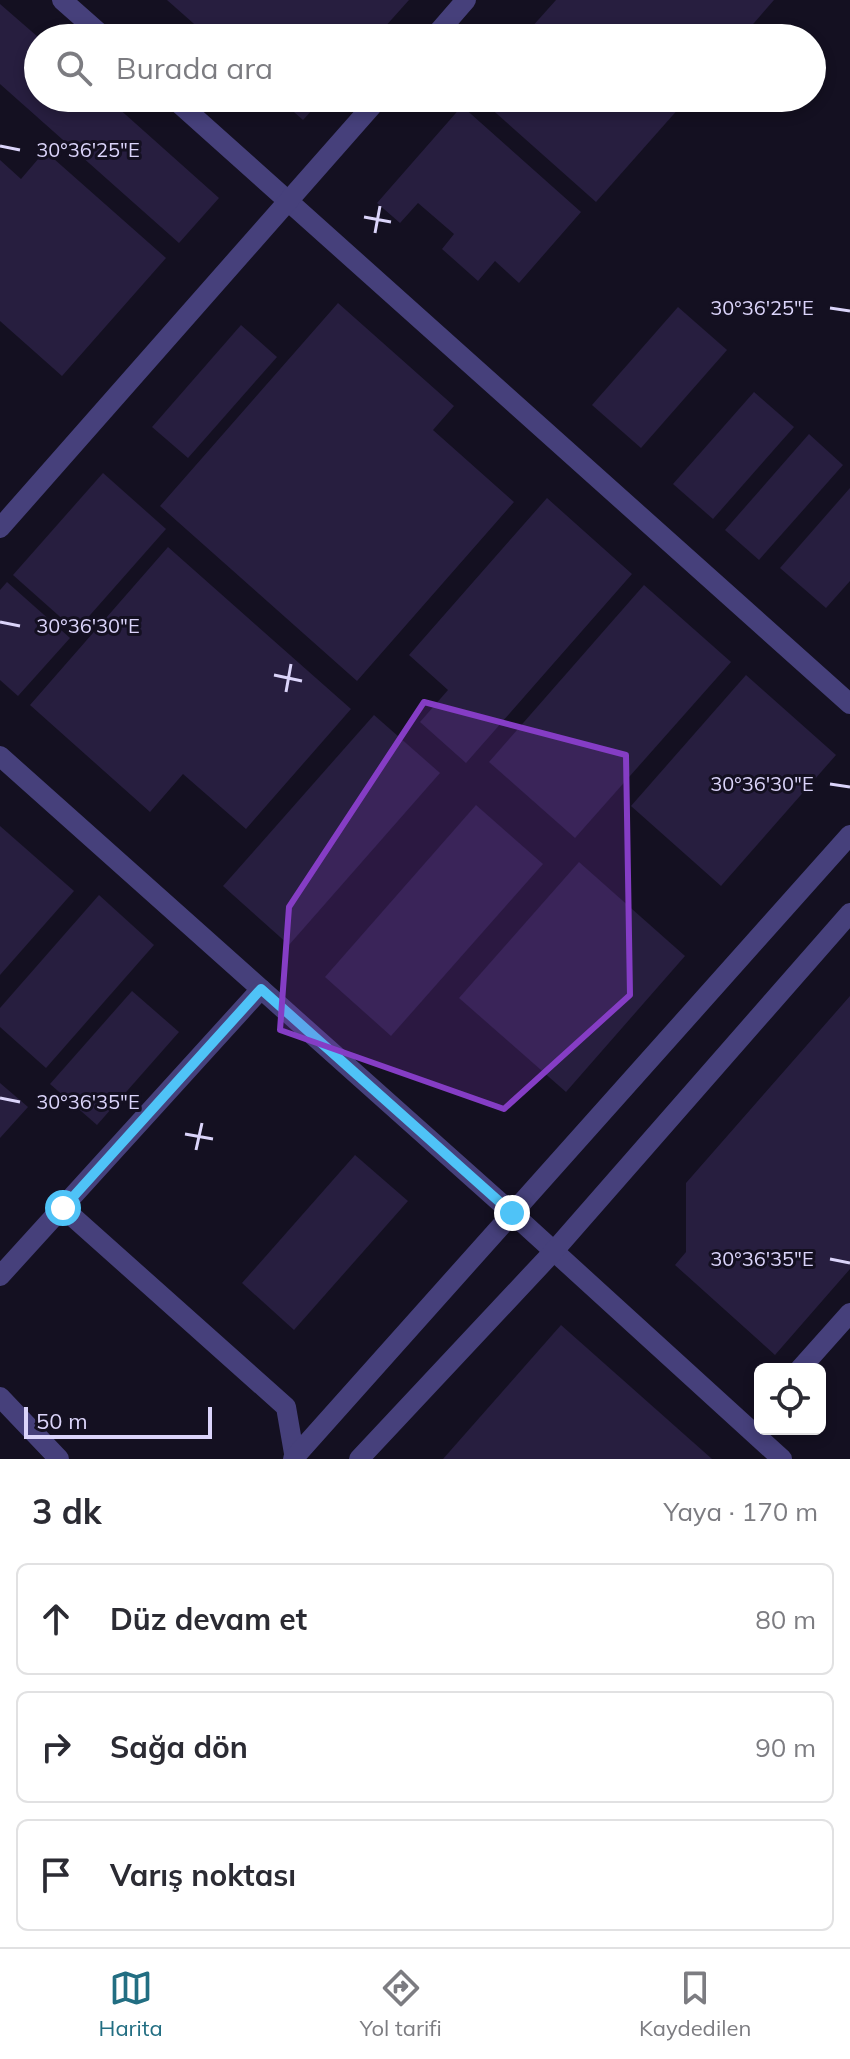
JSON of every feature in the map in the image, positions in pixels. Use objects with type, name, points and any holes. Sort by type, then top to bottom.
[{"type":"street","points":[[62,0],[89,24]]},
{"type":"street","points":[[445,24],[466,0]]},
{"type":"street","points":[[189,112],[850,704]]},
{"type":"street","points":[[0,528],[366,112]]},
{"type":"street","points":[[0,756],[553,1252],[753,1421],[782,1459]]},
{"type":"street","points":[[294,1459],[850,835]]},
{"type":"street","points":[[359,1459],[553,1252],[850,913]]},
{"type":"street","points":[[0,1276],[261,989]]},
{"type":"street","points":[[63,1208],[286,1407],[294,1459]]},
{"type":"street","points":[[805,1363],[850,1313]]},
{"type":"street","points":[[0,1397],[59,1459]]},
{"type":"highlighted area","points":[[424,702],[626,755],[630,995],[504,1109],[280,1030],[289,907]]},
{"type":"building","points":[[167,0],[409,0],[388,24],[194,24]]},
{"type":"building","points":[[556,0],[774,0],[753,24],[535,24]]},
{"type":"building","points":[[0,4],[24,25],[24,105],[0,84]]},
{"type":"building","points":[[32,112],[123,112],[219,198],[179,243]]},
{"type":"building","points":[[294,112],[310,112],[303,120]]},
{"type":"building","points":[[457,112],[469,112],[581,212],[519,283],[495,261],[478,281],[442,249],[454,234],[418,203],[400,223],[377,203]]},
{"type":"building","points":[[495,112],[676,112],[596,202]]},
{"type":"building","points":[[45,151],[166,258],[62,376],[0,321],[0,160],[21,179]]},
{"type":"building","points":[[338,303],[454,406],[433,430],[514,502],[357,681],[160,506]]},
{"type":"building","points":[[678,307],[727,350],[641,448],[592,405]]},
{"type":"building","points":[[241,325],[277,357],[188,458],[152,427]]},
{"type":"building","points":[[754,392],[794,427],[713,519],[673,484]]},
{"type":"building","points":[[809,434],[843,465],[759,560],[725,530]]},
{"type":"building","points":[[103,473],[166,529],[76,631],[13,575]]},
{"type":"building","points":[[850,488],[850,581],[826,608],[780,568]]},
{"type":"building","points":[[547,498],[632,574],[466,763],[420,722],[448,690],[409,655]]},
{"type":"building","points":[[168,547],[351,709],[246,829],[183,774],[150,812],[30,705]]},
{"type":"building","points":[[7,582],[70,638],[18,696],[0,680],[0,590]]},
{"type":"building","points":[[644,585],[731,662],[575,838],[489,762]]},
{"type":"building","points":[[746,675],[836,755],[721,886],[631,806]]},
{"type":"building","points":[[374,715],[440,773],[289,945],[223,886]]},
{"type":"building","points":[[476,805],[543,864],[391,1036],[325,977]]},
{"type":"building","points":[[0,826],[74,891],[0,975]]},
{"type":"building","points":[[579,862],[685,956],[566,1092],[459,998]]},
{"type":"building","points":[[99,895],[154,945],[46,1068],[0,1027],[0,1008]]},
{"type":"building","points":[[132,991],[179,1032],[97,1125],[50,1084]]},
{"type":"building","points":[[850,996],[850,1269],[775,1355],[675,1265],[686,1252],[686,1183]]},
{"type":"building","points":[[0,1083],[28,1107],[0,1138]]},
{"type":"building","points":[[355,1155],[408,1201],[294,1330],[242,1283]]},
{"type":"building","points":[[561,1325],[712,1459],[443,1459]]},
{"type":"route","points":[[63,1208],[261,989],[512,1213]]}]
